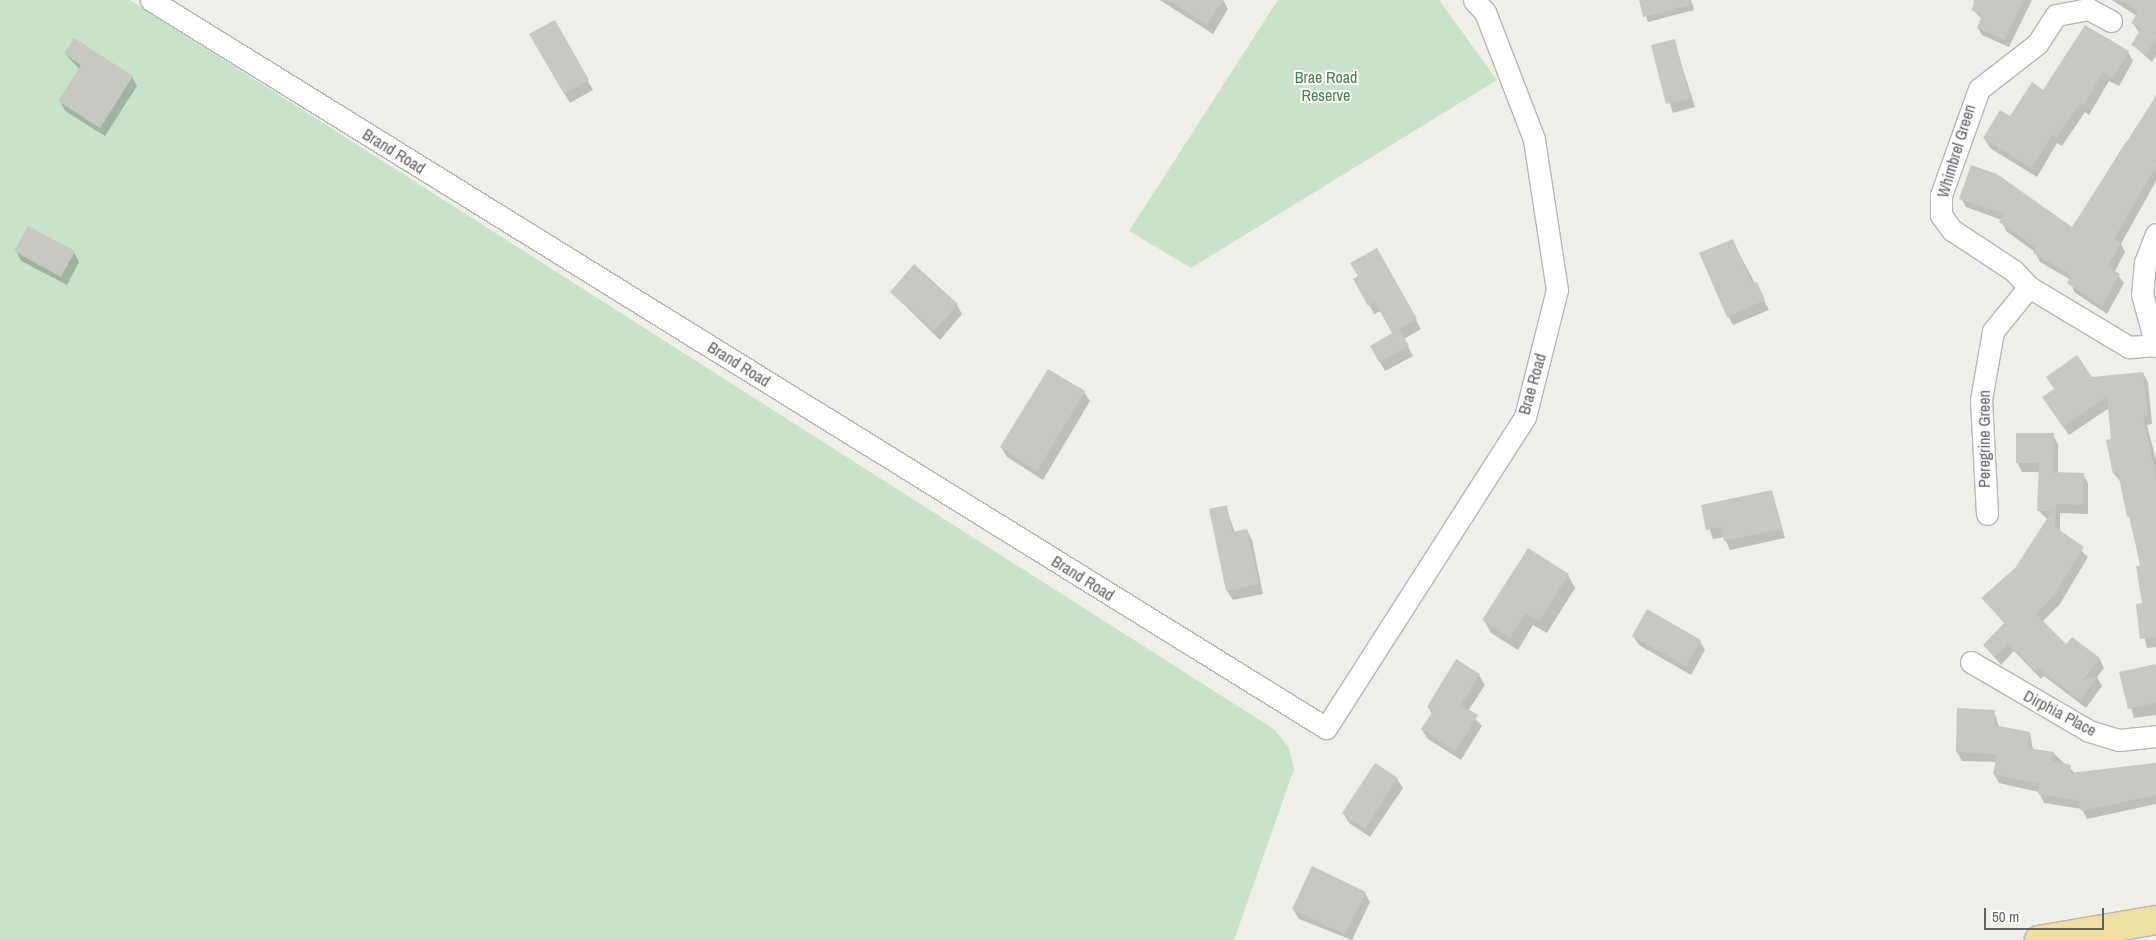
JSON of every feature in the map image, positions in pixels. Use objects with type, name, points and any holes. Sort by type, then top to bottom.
[{"type":"highway","points":[[2039,940],[2156,920]]},
{"type":"street","name":"Brand Road","points":[[151,0],[1326,728]]},
{"type":"street","name":"Brae Road","points":[[1326,728],[1525,417],[1558,290],[1534,139],[1485,12],[1474,0]]},
{"type":"street","name":"Whimbrel Green","points":[[2111,21],[2088,9],[2053,17],[2037,44],[1979,89],[1954,152],[1941,194],[1945,224],[2014,271],[2029,287],[2129,347],[2156,345]]},
{"type":"street","points":[[2156,234],[2145,262],[2142,294],[2156,345]]},
{"type":"street","name":"Peregrine Green","points":[[1987,514],[1980,400],[1992,331],[2029,287]]},
{"type":"street","name":"Dirphia Place","points":[[1970,662],[2089,731],[2119,740],[2156,736]]},
{"type":"green space","points":[[0,0],[130,0],[1275,730],[1289,748],[1294,769],[1234,940],[0,940]]},
{"type":"green space","name":"Brae Road Reserve","points":[[1278,0],[1439,0],[1497,80],[1191,268],[1129,231]]},
{"type":"building","points":[[1168,0],[1223,0],[1207,25]]},
{"type":"building","points":[[1639,0],[1690,0],[1691,5],[1643,17]]},
{"type":"building","points":[[1976,0],[2023,0],[2005,40],[1977,28],[1982,15],[1971,10]]},
{"type":"building","points":[[2120,0],[2156,0],[2156,38],[2146,54],[2131,45],[2141,29],[2131,23],[2138,12]]},
{"type":"building","points":[[555,20],[589,80],[564,94],[529,34]]},
{"type":"building","points":[[2085,25],[2129,51],[2113,78],[2103,72],[2083,106],[2080,104],[2056,138],[2052,135],[2031,168],[1983,138],[2000,110],[2010,116],[2032,82],[2043,90]]},
{"type":"building","points":[[74,38],[133,76],[100,128],[58,101],[81,65],[64,54]]},
{"type":"building","points":[[1675,39],[1690,98],[1666,104],[1651,45]]},
{"type":"building","points":[[2156,96],[2156,166],[2114,239],[2121,242],[2108,266],[2120,274],[2102,306],[2067,283],[2072,275],[2033,253],[2036,248],[1999,222],[2005,214],[1959,199],[1971,165],[1997,174],[2072,227]]},
{"type":"building","points":[[28,226],[75,251],[61,277],[14,251]]},
{"type":"building","points":[[1733,239],[1752,284],[1757,282],[1765,300],[1727,317],[1699,253]]},
{"type":"building","points":[[1377,248],[1417,319],[1392,333],[1375,302],[1368,306],[1353,279],[1358,276],[1350,263]]},
{"type":"building","points":[[914,264],[958,304],[934,331],[890,292]]},
{"type":"building","points":[[1399,329],[1409,346],[1379,362],[1370,346]]},
{"type":"building","points":[[2077,355],[2092,377],[2143,372],[2148,416],[2143,416],[2156,478],[2156,637],[2140,639],[2136,604],[2142,603],[2136,566],[2140,566],[2130,516],[2127,517],[2118,473],[2113,474],[2106,440],[2111,439],[2107,397],[2063,427],[2042,397],[2054,389],[2046,377]]},
{"type":"building","points":[[1048,369],[1085,391],[1037,471],[1000,447]]},
{"type":"building","points":[[2016,433],[2054,433],[2053,472],[2084,473],[2083,505],[2056,504],[2055,527],[2084,547],[2055,594],[2036,614],[2066,644],[2072,637],[2100,658],[2083,680],[2098,676],[2080,700],[2038,668],[2035,671],[2008,643],[1995,657],[1983,645],[2005,622],[1981,598],[2015,568],[2052,511],[2037,511],[2039,463],[2016,463]]},
{"type":"building","points":[[1772,490],[1781,529],[1724,541],[1721,527],[1706,530],[1701,505]]},
{"type":"building","points":[[1227,505],[1232,532],[1247,529],[1259,584],[1226,591],[1209,509]]},
{"type":"building","points":[[1528,548],[1569,574],[1539,621],[1526,613],[1510,638],[1482,620]]},
{"type":"building","points":[[1647,609],[1701,640],[1686,666],[1632,636]]},
{"type":"building","points":[[1456,659],[1480,674],[1461,705],[1478,715],[1455,751],[1421,729],[1433,711],[1427,707]]},
{"type":"building","points":[[2156,664],[2156,703],[2128,709],[2119,672]]},
{"type":"building","points":[[1957,708],[1995,710],[1994,725],[2030,732],[2027,748],[2054,752],[2052,761],[2071,765],[2070,773],[2156,763],[2156,795],[2081,811],[2079,801],[2038,794],[2039,784],[1993,774],[1997,754],[1956,752]]},
{"type":"building","points":[[1375,763],[1398,778],[1365,829],[1342,813]]},
{"type":"building","points":[[1312,866],[1366,892],[1345,935],[1292,909]]}]
